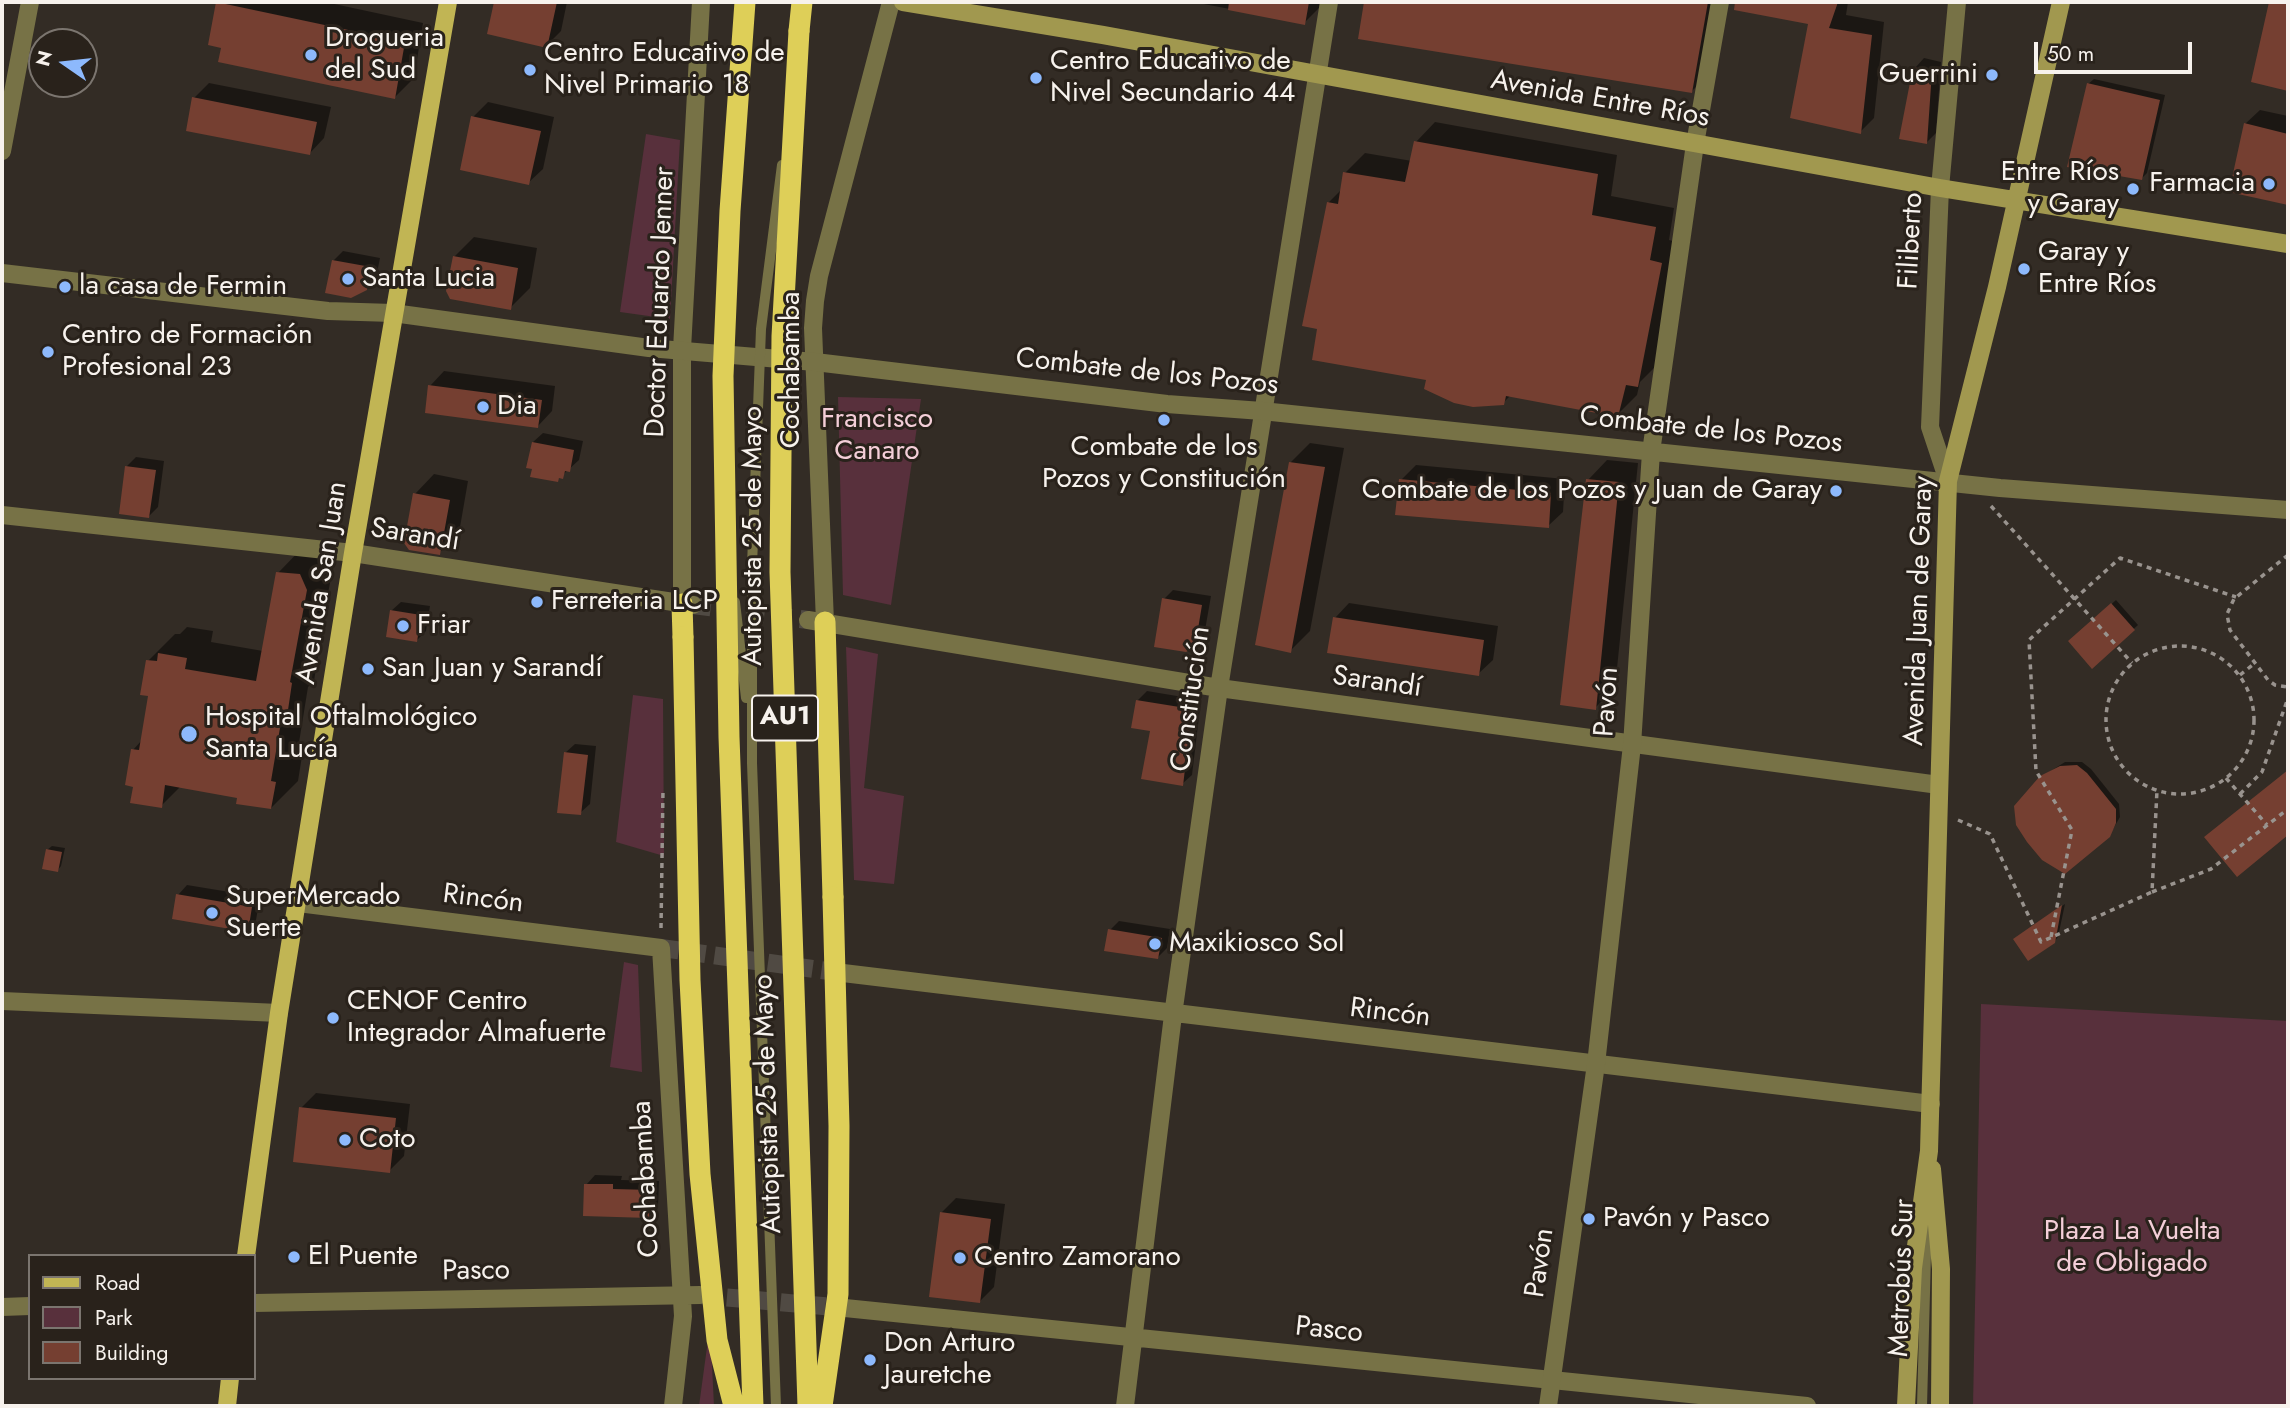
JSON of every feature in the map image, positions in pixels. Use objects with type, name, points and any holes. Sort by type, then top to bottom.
[{"type":"highway","name":"Autopista 25 de Mayo","points":[[745,2],[730,211],[723,365],[724,526],[752,1406]]},
{"type":"highway","name":"Autopista 25 de Mayo","points":[[802,2],[782,336],[780,572],[808,1406]]},
{"type":"highway","points":[[687,604],[684,637],[690,980],[699,1174],[717,1340],[734,1406]]},
{"type":"highway","points":[[817,621],[833,897],[839,1126],[838,1294],[822,1406]]},
{"type":"main road","name":"Avenida San Juan","points":[[246,1254],[279,1013],[353,553],[448,2]]},
{"type":"main road","name":"Avenida Entre Ríos","points":[[904,2],[1102,35],[1940,188],[2288,244]]},
{"type":"main road","name":"Avenida Juan de Garay","points":[[1906,1406],[1913,1268],[1929,1151],[1948,481],[2061,2]]},
{"type":"main road","name":"Avenida Juan de Garay","points":[[1929,1151],[1941,1269],[1940,1406]]},
{"type":"main road","points":[[227,1406],[230,1380]]},
{"type":"street","points":[[2,151],[30,2]]},
{"type":"street","name":"Doctor Eduardo Jenner","points":[[687,604],[682,349],[701,2]]},
{"type":"street","name":"Cochabamba","points":[[817,621],[813,328],[819,276],[891,2]]},
{"type":"street","name":"Constitución","points":[[1125,1406],[1173,1015],[1219,688],[1329,2]]},
{"type":"street","name":"Pavón","points":[[1548,1406],[1597,1064],[1632,745],[1651,452],[1695,144],[1720,2]]},
{"type":"street","name":"Filiberto","points":[[1948,481],[1930,427],[1940,188],[1957,2]]},
{"type":"street","name":"Combate de los Pozos","points":[[2,273],[328,311],[393,313],[649,348],[815,362],[1167,404],[1262,411],[1972,484],[2288,510]]},
{"type":"street","name":"Sarandí","points":[[2,515],[353,553],[687,604]]},
{"type":"street","name":"Sarandí","points":[[817,621],[1219,688],[1939,785]]},
{"type":"street","name":"Rincón","points":[[298,903],[661,948]]},
{"type":"street","name":"Cochabamba","points":[[661,948],[684,1316],[673,1406]]},
{"type":"street","name":"Rincón","points":[[843,973],[1173,1015],[1931,1104]]},
{"type":"street","points":[[2,1001],[279,1013]]},
{"type":"street","name":"Pasco","points":[[256,1303],[681,1293],[700,1295]]},
{"type":"street","points":[[2,1307],[28,1306]]},
{"type":"street","name":"Pasco","points":[[845,1308],[1807,1406]]},
{"type":"lane","points":[[776,1406],[752,763],[752,566],[761,329],[799,31]]},
{"type":"lane","points":[[724,526],[740,632],[752,763]]},
{"type":"lane","name":"Metrobús Sur","points":[[1922,1406],[1929,1151]]},
{"type":"path","points":[[1972,484],[2132,663]]},
{"type":"path","points":[[2288,555],[2236,597],[2229,606],[2227,622],[2255,663],[2275,685],[2288,687]]},
{"type":"path","points":[[2051,937],[2072,830],[2036,772],[2029,640],[2120,558],[2236,597]]},
{"type":"path","points":[[2176,646],[2211,653],[2222,658],[2240,675],[2251,696],[2255,720],[2251,745],[2239,766],[2226,778],[2197,793],[2172,794],[2157,790],[2128,774],[2114,753],[2107,730],[2108,705],[2112,693],[2132,663],[2153,651],[2176,646]]},
{"type":"path","points":[[2240,675],[2255,663]]},
{"type":"path","points":[[2240,794],[2262,772],[2288,698]]},
{"type":"path","points":[[2226,778],[2267,825]]},
{"type":"path","points":[[2152,892],[2157,790]]},
{"type":"path","points":[[1938,817],[1963,820],[1990,834],[2041,942],[2152,892],[2211,869],[2288,809]]},
{"type":"green space","points":[[646,134],[680,140],[670,319],[620,312]]},
{"type":"green space","name":"Francisco Canaro","points":[[838,397],[921,399],[891,605],[843,595]]},
{"type":"green space","points":[[846,647],[878,654],[864,788],[904,796],[894,884],[854,880]]},
{"type":"green space","points":[[633,695],[663,699],[664,856],[616,842]]},
{"type":"green space","points":[[624,962],[638,965],[642,1072],[610,1067]]},
{"type":"green space","name":"Plaza La Vuelta de Obligado","points":[[1981,1004],[2288,1021],[2288,1406],[1973,1406]]},
{"type":"green space","points":[[710,1325],[714,1406],[699,1406]]},
{"type":"building","name":"Drogueria del Sud","points":[[216,2],[405,42],[395,99],[218,62],[221,48],[208,45]]},
{"type":"building","points":[[494,2],[557,2],[547,48],[487,34]]},
{"type":"building","points":[[1229,2],[1309,2],[1305,25],[1228,10]]},
{"type":"building","points":[[1364,2],[1708,2],[1692,93],[1358,39]]},
{"type":"building","points":[[1735,2],[1838,2],[1829,28],[1872,35],[1861,134],[1790,118],[1808,24],[1734,10]]},
{"type":"building","points":[[2269,2],[2288,2],[2288,91],[2251,82]]},
{"type":"building","points":[[1913,67],[1932,71],[1927,144],[1899,139]]},
{"type":"building","points":[[2087,83],[2160,100],[2142,180],[2067,167]]},
{"type":"building","points":[[192,97],[317,122],[310,155],[186,131]]},
{"type":"building","points":[[471,116],[541,131],[529,185],[460,170]]},
{"type":"building","points":[[2244,123],[2288,134],[2288,205],[2229,192]]},
{"type":"building","points":[[1414,141],[1598,174],[1592,215],[1656,227],[1650,260],[1662,263],[1638,387],[1626,385],[1618,417],[1506,396],[1504,405],[1473,407],[1454,403],[1424,389],[1426,380],[1312,360],[1317,329],[1302,326],[1327,202],[1338,204],[1343,172],[1405,182]]},
{"type":"building","points":[[453,256],[518,268],[511,310],[450,299],[446,291]]},
{"type":"building","name":"Santa Lucia","points":[[332,260],[371,267],[367,290],[351,298],[325,293]]},
{"type":"building","name":"Dia","points":[[428,385],[542,400],[538,428],[425,413]]},
{"type":"building","points":[[532,442],[574,450],[570,472],[565,471],[563,479],[559,478],[558,482],[530,477],[532,469],[526,468]]},
{"type":"building","points":[[1289,462],[1325,467],[1291,653],[1255,645]]},
{"type":"building","points":[[125,466],[156,470],[149,518],[119,514]]},
{"type":"building","points":[[1399,479],[1551,493],[1549,528],[1395,515]]},
{"type":"building","points":[[1586,479],[1619,482],[1596,710],[1560,705]]},
{"type":"building","points":[[413,493],[450,500],[440,555],[409,550],[404,543]]},
{"type":"building","name":"Hospital Oftalmológico Santa Lucía","points":[[276,572],[300,574],[307,590],[290,682],[288,710],[283,710],[271,781],[276,782],[271,809],[236,804],[237,798],[165,785],[162,808],[130,803],[133,787],[125,785],[131,749],[139,750],[148,696],[140,695],[146,660],[157,661],[158,653],[187,658],[185,669],[256,681]]},
{"type":"building","points":[[1162,598],[1202,605],[1195,647],[1186,652],[1154,647]]},
{"type":"building","points":[[2111,603],[2135,630],[2092,669],[2068,641]]},
{"type":"building","name":"Friar","points":[[390,610],[421,615],[417,642],[386,637]]},
{"type":"building","points":[[1333,617],[1484,640],[1479,676],[1327,653]]},
{"type":"building","points":[[1136,700],[1192,709],[1183,786],[1141,779],[1150,731],[1131,728]]},
{"type":"building","points":[[564,752],[588,755],[581,815],[557,813]]},
{"type":"building","points":[[2077,765],[2087,773],[2116,809],[2116,823],[2110,837],[2065,874],[2042,860],[2027,842],[2016,825],[2014,806],[2040,776],[2060,766]]},
{"type":"building","points":[[2288,770],[2288,835],[2237,877],[2204,837]]},
{"type":"building","points":[[46,849],[62,852],[58,872],[42,869]]},
{"type":"building","name":"SuperMercado Suerte","points":[[176,894],[252,907],[248,932],[172,919]]},
{"type":"building","points":[[2062,905],[2055,943],[2028,961],[2013,939]]},
{"type":"building","points":[[1108,929],[1162,938],[1158,959],[1104,951]]},
{"type":"building","name":"Coto","points":[[299,1107],[396,1118],[390,1173],[293,1162]]},
{"type":"building","points":[[584,1184],[613,1184],[613,1189],[651,1190],[649,1218],[583,1216]]},
{"type":"building","name":"Centro Zamorano","points":[[940,1212],[991,1219],[980,1303],[929,1297]]},
{"type":"tunnel","points":[[693,605],[808,620]]},
{"type":"tunnel","points":[[661,948],[843,973]]},
{"type":"tunnel","points":[[700,1295],[845,1308]]},
{"type":"place","name":"Drogueria del Sud","points":[[311,55]]},
{"type":"place","name":"Centro Educativo de Nivel Primario 18","points":[[530,70]]},
{"type":"place","name":"Guerrini","points":[[1992,75]]},
{"type":"place","name":"Centro Educativo de Nivel Secundario 44","points":[[1036,78]]},
{"type":"place","name":"Farmacia","points":[[2269,184]]},
{"type":"place","name":"Entre Ríos y Garay","points":[[2133,189]]},
{"type":"place","name":"Garay y Entre Ríos","points":[[2024,269]]},
{"type":"place","name":"Santa Lucia","points":[[348,279]]},
{"type":"place","name":"la casa de Fermin","points":[[65,287]]},
{"type":"place","name":"Centro de Formación Profesional 23","points":[[48,352]]},
{"type":"place","name":"Dia","points":[[483,407]]},
{"type":"place","name":"Combate de los Pozos y Constitución","points":[[1164,420]]},
{"type":"place","name":"Combate de los Pozos y Juan de Garay","points":[[1836,491]]},
{"type":"place","name":"Ferreteria LCP","points":[[537,602]]},
{"type":"place","name":"Friar","points":[[403,626]]},
{"type":"place","name":"San Juan y Sarandí","points":[[368,669]]},
{"type":"place","name":"Hospital Oftalmológico Santa Lucía","points":[[189,734]]},
{"type":"place","name":"SuperMercado Suerte","points":[[212,913]]},
{"type":"place","name":"Maxikiosco Sol","points":[[1155,944]]},
{"type":"place","name":"CENOF Centro Integrador Almafuerte","points":[[333,1018]]},
{"type":"place","name":"Coto","points":[[345,1140]]},
{"type":"place","name":"Pavón y Pasco","points":[[1589,1219]]},
{"type":"place","name":"El Puente","points":[[294,1257]]},
{"type":"place","name":"Centro Zamorano","points":[[960,1258]]},
{"type":"place","name":"Don Arturo Jauretche","points":[[870,1360]]}]
